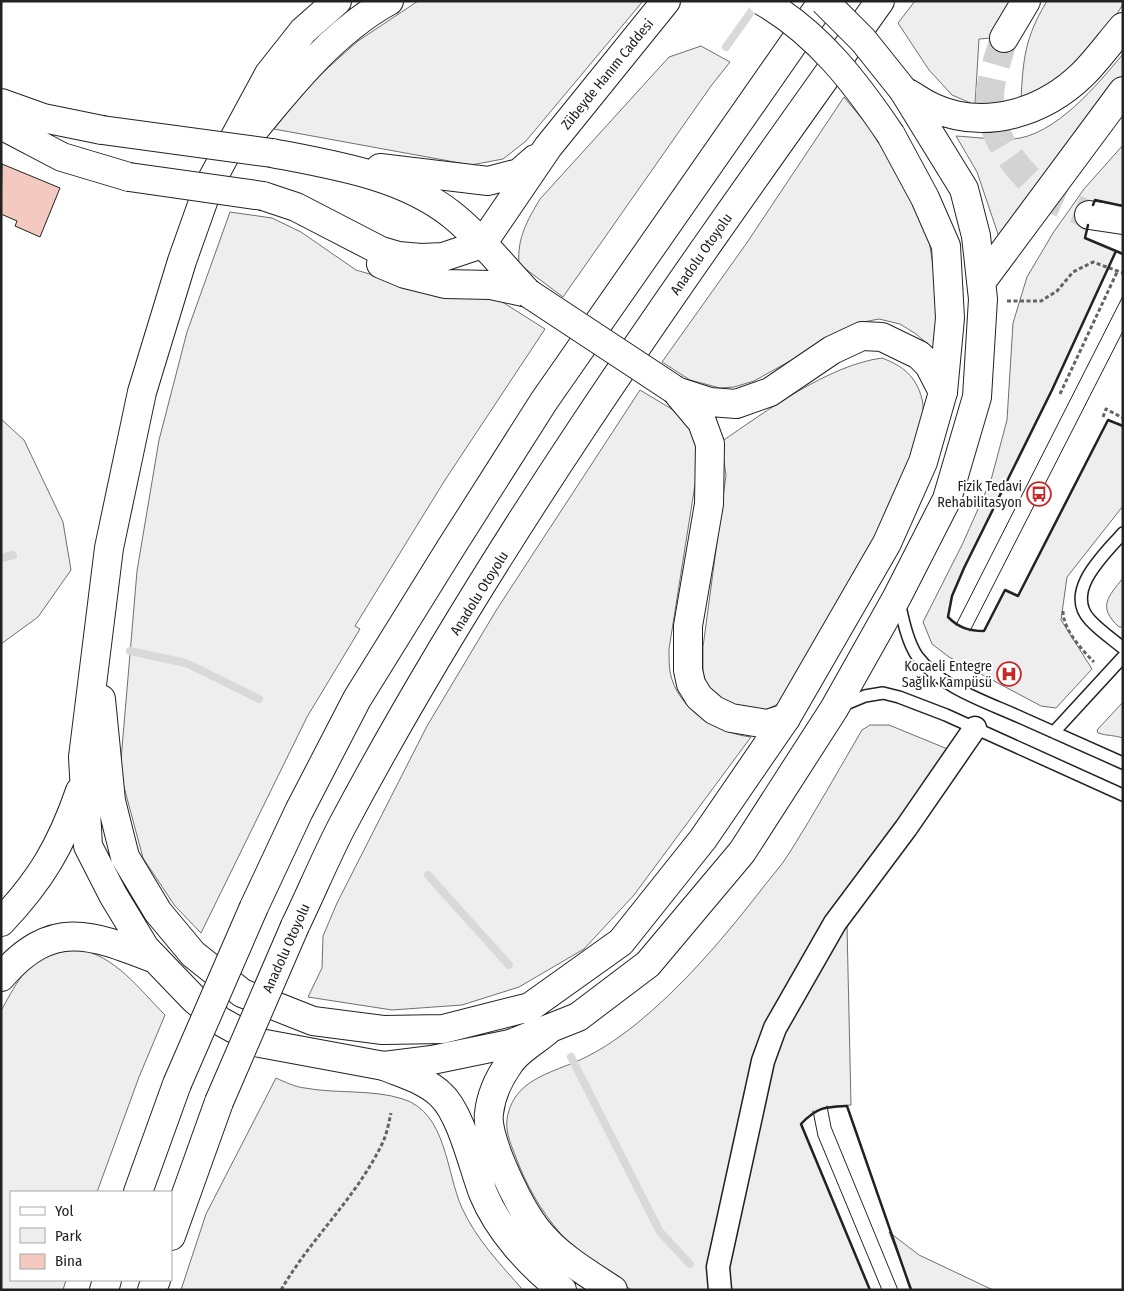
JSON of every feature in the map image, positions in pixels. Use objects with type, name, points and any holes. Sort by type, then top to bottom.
[{"type":"main road","points":[[337,1],[303,31],[269,74],[208,186],[182,260],[142,392],[109,548],[83,757],[88,846],[113,895],[145,948],[194,999],[220,1021],[260,1043],[384,1066],[431,1087],[452,1108],[484,1195],[500,1223],[520,1250],[562,1290]]},
{"type":"main road","points":[[208,186],[275,104],[328,47],[371,11],[388,1]]},
{"type":"main road","name":"Zübeyde Hanım Caddesi","points":[[548,147],[666,1]]},
{"type":"main road","points":[[96,650],[111,801],[125,857],[158,912],[193,954],[242,993],[313,1021],[382,1030],[443,1029],[530,1007],[621,942],[703,839],[786,718],[887,543],[923,462],[943,392],[950,318],[946,246],[891,135],[860,89],[825,48],[779,11],[762,1]]},
{"type":"main road","points":[[138,1191],[177,1084],[254,907],[357,699],[549,393],[824,1],[863,40],[903,90],[964,188],[976,236],[982,290],[978,397],[947,499],[897,597],[834,709],[742,852],[648,964],[578,1017],[510,1044],[432,1060],[384,1066]]},
{"type":"main road","name":"Anadolu Otoyolu","points":[[172,1233],[219,1102],[295,926],[341,829],[396,728],[496,563],[678,286],[880,1]]},
{"type":"main road","points":[[1004,38],[1026,1]]},
{"type":"main road","points":[[1102,51],[1123,16]]},
{"type":"main road","points":[[903,90],[935,108],[962,117],[983,119],[1003,117],[1035,107],[1064,91],[1084,73],[1123,27]]},
{"type":"main road","points":[[982,290],[1123,91]]},
{"type":"main road","points":[[1104,117],[1123,96]]},
{"type":"main road","points":[[1,103],[43,118],[102,130],[272,153],[321,162],[488,181],[519,173],[548,147]]},
{"type":"main road","points":[[1,125],[62,157],[129,177],[263,196],[296,207],[381,251],[398,256],[421,258],[443,257],[482,244],[548,147]]},
{"type":"main road","points":[[321,162],[393,181],[451,214],[528,293],[675,390],[710,402],[736,404],[770,392],[832,350],[862,336],[882,337],[919,354],[929,365],[943,392]]},
{"type":"main road","points":[[1089,215],[1123,220]]},
{"type":"main road","points":[[315,217],[345,244],[368,259],[405,274],[445,284],[490,285],[528,293]]},
{"type":"main road","points":[[675,390],[702,422],[710,444],[709,504],[688,626],[688,670],[691,684],[704,702],[714,710],[731,718],[767,724],[786,718]]},
{"type":"main road","points":[[1,922],[24,898],[49,864],[66,831],[84,780]]},
{"type":"main road","points":[[1,977],[24,955],[44,942],[64,936],[89,936],[115,943],[156,959]]},
{"type":"main road","points":[[551,1028],[510,1062],[492,1098],[488,1115],[490,1127],[509,1185],[538,1232],[577,1267],[613,1290]]},
{"type":"street","points":[[720,1290],[718,1267],[763,1061],[775,1028],[835,923],[906,828],[975,728]]},
{"type":"street","points":[[704,1290],[718,1267]]},
{"type":"lane","points":[[1123,533],[1089,573],[1081,592],[1082,607],[1089,619],[1123,648]]},
{"type":"lane","points":[[897,597],[907,633],[916,654],[925,665],[966,692],[1123,763]]},
{"type":"lane","points":[[1054,732],[1123,657]]},
{"type":"lane","points":[[834,709],[864,696],[883,693],[975,728],[1123,795]]},
{"type":"path","points":[[982,290],[1041,301],[1057,291],[1073,272],[1083,265],[1093,262],[1109,266],[1123,273]]},
{"type":"path","points":[[1060,394],[1118,270]]},
{"type":"path","points":[[1102,417],[1106,410],[1123,418]]},
{"type":"path","points":[[281,1290],[296,1265],[332,1221],[362,1179],[384,1141],[391,1113]]},
{"type":"green space","points":[[418,1],[643,1],[526,141],[503,159],[471,165],[274,129],[311,83],[358,41]]},
{"type":"green space","points":[[915,1],[1014,1],[992,38],[979,39],[975,105],[952,95],[929,70],[898,23]]},
{"type":"green space","points":[[1047,1],[1123,1],[1123,4],[1098,45],[1064,83],[1021,100],[1026,49],[1034,26]]},
{"type":"green space","points":[[701,46],[730,62],[711,86],[563,297],[519,264],[521,238],[531,215],[540,199],[669,57]]},
{"type":"green space","points":[[1123,54],[1123,79],[1000,240],[977,172],[956,136],[1013,139],[1029,136],[1044,129],[1074,107]]},
{"type":"green space","points":[[844,97],[877,137],[928,233],[938,300],[936,351],[916,334],[900,324],[879,319],[858,323],[754,381],[734,387],[720,388],[690,380],[662,362],[746,244]]},
{"type":"green space","points":[[1123,145],[1123,206],[1095,200],[1085,238],[1116,251],[1052,390],[964,568],[952,596],[948,617],[964,628],[984,631],[1005,590],[1018,596],[1108,420],[1123,426],[1123,506],[1067,577],[1061,620],[1092,669],[1056,708],[1041,706],[949,657],[932,644],[923,622],[962,545],[991,480],[1007,420],[1013,323],[1027,277],[1053,233],[1084,189]]},
{"type":"green space","points":[[230,212],[272,218],[301,232],[356,270],[390,280],[496,298],[545,329],[445,480],[355,626],[360,629],[307,717],[201,933],[175,906],[143,858],[120,772],[137,571],[159,440],[187,332]]},
{"type":"green space","points":[[882,358],[908,373],[916,384],[922,399],[921,424],[911,460],[892,503],[845,596],[785,701],[765,710],[724,704],[707,687],[703,672],[703,647],[726,475],[721,442],[820,379],[862,362]]},
{"type":"green space","points":[[640,390],[670,408],[689,423],[697,439],[697,472],[669,649],[670,672],[674,685],[681,697],[700,717],[725,730],[751,737],[634,895],[584,949],[519,987],[462,1005],[392,1010],[308,997],[322,968],[323,936],[337,903],[427,726],[497,609]]},
{"type":"green space","points":[[1,419],[24,440],[63,522],[71,570],[38,617],[1,644]]},
{"type":"green space","points":[[1123,578],[1123,627],[1119,627],[1108,614],[1107,602]]},
{"type":"green space","points":[[1123,702],[1123,738],[1098,733],[1097,730]]},
{"type":"green space","points":[[870,725],[889,725],[950,750],[847,926],[851,1105],[823,1108],[813,1113],[801,1124],[870,1290],[632,1290],[612,1278],[576,1249],[560,1233],[535,1197],[524,1177],[508,1135],[507,1120],[513,1101],[529,1083],[588,1056],[618,1038],[685,979],[730,929],[783,863],[862,730]]},
{"type":"green space","points":[[77,949],[91,952],[103,958],[126,974],[165,1015],[139,1077],[97,1191],[10,1191],[10,1281],[66,1281],[63,1290],[1,1290],[1,1011],[28,968],[44,956],[62,950]]},
{"type":"green space","points":[[276,1078],[290,1084],[317,1090],[391,1096],[418,1106],[429,1117],[437,1130],[462,1208],[474,1230],[523,1290],[181,1290],[206,1214]]},
{"type":"green space","points":[[889,1232],[919,1255],[993,1290],[912,1290]]},
{"type":"building","points":[[2,164],[60,188],[40,237],[15,226],[17,221],[1,214]]},
{"type":"waterway","points":[[726,47],[758,2]]},
{"type":"waterway","points":[[1,558],[13,555]]},
{"type":"waterway","points":[[130,651],[186,663],[259,699]]},
{"type":"waterway","points":[[428,875],[509,965]]},
{"type":"waterway","points":[[571,1057],[660,1232],[690,1264]]},
{"type":"tunnel","points":[[1004,38],[990,89],[990,106],[996,132],[1011,158],[1040,189],[1059,202],[1089,215]]},
{"type":"tram line","points":[[956,625],[1123,296]]},
{"type":"tram line","points":[[970,631],[1123,331]]},
{"type":"tram line","points":[[827,1106],[831,1127],[898,1290]]},
{"type":"tram line","points":[[813,1111],[818,1136],[882,1290]]},
{"type":"wall","points":[[1093,205],[1095,200],[1123,206]]},
{"type":"wall","points":[[1088,225],[1085,238],[1123,254]]},
{"type":"wall","points":[[1116,251],[1052,390],[964,568],[952,596],[948,617],[952,621],[964,628],[984,631],[1005,590],[1018,596],[1108,420],[1123,426]]},
{"type":"wall","points":[[870,1290],[801,1124],[812,1114],[822,1109],[847,1106],[911,1290]]},
{"type":"place","name":"Fizik Tedavi Rehabilitasyon","points":[[1039,494]]},
{"type":"place","name":"Kocaeli Entegre Sağlık Kampüsü","points":[[1009,674]]}]
